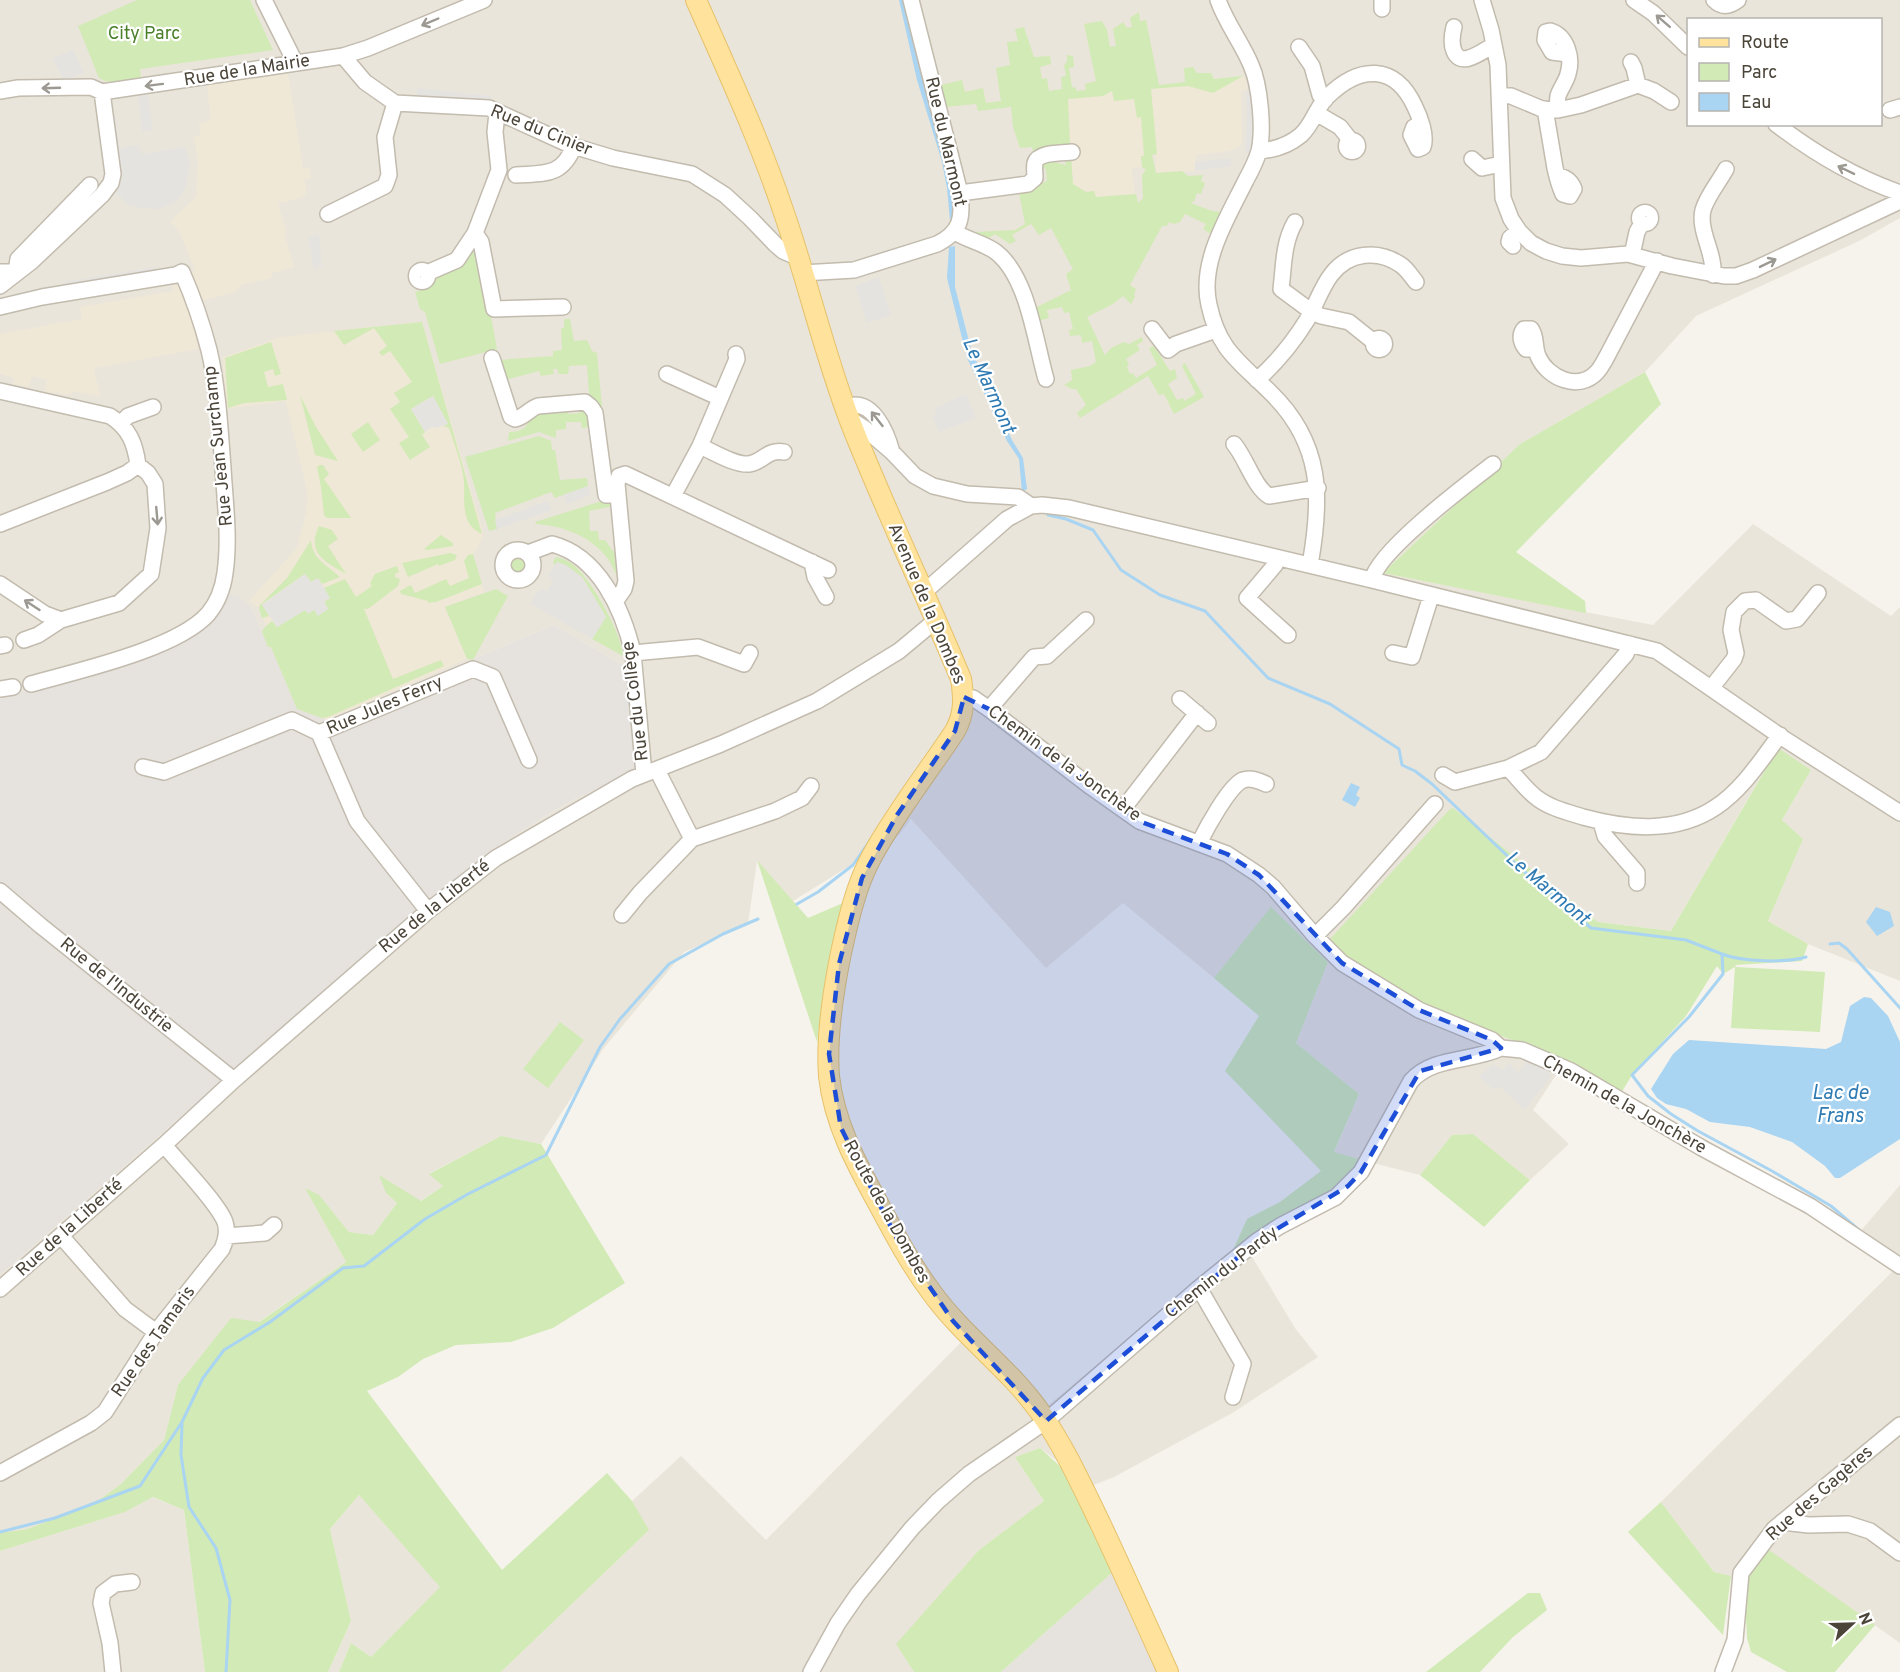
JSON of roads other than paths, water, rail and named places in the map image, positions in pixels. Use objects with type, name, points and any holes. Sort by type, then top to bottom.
[{"type":"main road","name":"Avenue de la Dombes","points":[[696,0],[737,93],[784,212],[848,413],[877,488],[961,679],[964,697],[962,716],[955,731],[879,843]]},
{"type":"main road","name":"Route de la Dombes","points":[[879,843],[870,858],[853,906],[834,992],[829,1065],[836,1113],[849,1146],[917,1272],[953,1321],[1022,1391],[1046,1421],[1070,1459],[1168,1672]]},
{"type":"main road","name":"Route de la Dombes","points":[[1135,1596],[1177,1672]]},
{"type":"street","points":[[264,0],[294,62]]},
{"type":"street","name":"Rue de la Mairie","points":[[0,91],[18,88],[91,87],[102,92],[343,56],[484,0]]},
{"type":"street","name":"Rue du Marmont","points":[[799,265],[854,270],[937,244],[955,232],[961,219],[960,194],[911,0]]},
{"type":"street","points":[[1218,0],[1253,69],[1259,103],[1259,151],[1211,260],[1208,276],[1208,302],[1216,330],[1226,348],[1235,360],[1280,401],[1297,425],[1311,456],[1317,488],[1317,523],[1310,565]]},
{"type":"street","points":[[1482,0],[1498,65],[1503,198],[1511,219],[1519,231],[1531,243],[1546,252],[1581,258],[1609,254],[1632,255],[1713,275],[1736,276],[1900,201]]},
{"type":"street","points":[[1634,0],[1653,13],[1687,44]]},
{"type":"street","points":[[1714,0],[1723,6],[1731,5],[1738,0]]},
{"type":"street","points":[[1454,27],[1452,47],[1457,58],[1469,67],[1494,45]]},
{"type":"street","points":[[1299,47],[1312,66],[1320,96],[1320,106],[1351,141]]},
{"type":"street","points":[[1557,176],[1552,110],[1568,75],[1568,54]]},
{"type":"street","points":[[328,214],[385,186],[388,175],[385,137],[395,103],[365,82],[343,56]]},
{"type":"street","points":[[1630,62],[1634,68],[1638,86]]},
{"type":"street","points":[[1259,151],[1272,150],[1295,139],[1303,133],[1320,106],[1339,87],[1362,75],[1389,76],[1400,82],[1416,109],[1420,124]]},
{"type":"street","points":[[1499,95],[1511,96],[1552,110],[1581,105],[1638,86],[1654,91],[1671,102]]},
{"type":"street","points":[[0,286],[31,262],[102,195],[111,183],[113,174],[102,92]]},
{"type":"street","name":"Rue du Cinier","points":[[395,103],[489,108],[574,146],[614,158],[692,174],[725,195],[799,265]]},
{"type":"street","points":[[427,273],[457,260],[475,233],[499,170],[495,132],[497,113]]},
{"type":"street","points":[[1778,126],[1806,148],[1838,166],[1900,194]]},
{"type":"street","points":[[516,175],[551,173],[561,168],[570,157],[574,146]]},
{"type":"street","points":[[960,194],[1028,184],[1035,178],[1035,163],[1042,156],[1072,152]]},
{"type":"street","points":[[1479,168],[1501,164]]},
{"type":"street","points":[[1713,275],[1713,264],[1702,219],[1703,210],[1726,169]]},
{"type":"street","points":[[16,272],[18,259],[90,185]]},
{"type":"street","points":[[1295,222],[1288,235],[1276,290],[1312,312],[1349,322],[1374,342]]},
{"type":"street","points":[[1632,255],[1637,232],[1642,223]]},
{"type":"street","points":[[1513,246],[1509,242],[1510,238],[1519,231]]},
{"type":"street","points":[[955,232],[995,251],[1011,267],[1023,288],[1046,379]]},
{"type":"street","points":[[475,233],[481,242],[494,309],[563,306]]},
{"type":"street","points":[[1257,380],[1275,362],[1312,312],[1330,276],[1339,266],[1356,257],[1370,254],[1387,258],[1402,266],[1416,282]]},
{"type":"street","points":[[1536,349],[1546,371],[1555,377],[1573,381],[1591,377],[1605,360],[1657,261]]},
{"type":"street","points":[[0,272],[16,272]]},
{"type":"street","name":"Rue Jean Surchamp","points":[[0,307],[42,297],[176,275],[182,272],[196,304],[209,351],[222,454],[228,536],[225,573],[221,593],[208,614],[180,636],[121,658],[31,684]]},
{"type":"street","points":[[1152,329],[1168,350],[1176,344],[1216,330]]},
{"type":"street","points":[[674,496],[700,446],[737,359],[736,354]]},
{"type":"street","points":[[492,358],[511,417],[515,419],[522,417],[538,405],[585,402],[591,407],[595,413],[606,495],[617,495]]},
{"type":"street","points":[[667,374],[720,398]]},
{"type":"street","points":[[0,391],[110,416],[121,423],[130,436],[138,465],[148,473],[155,484],[158,528],[151,574],[119,603],[61,620],[38,635],[24,640]]},
{"type":"street","points":[[121,423],[128,416],[153,407]]},
{"type":"street","points":[[848,413],[915,476],[933,486],[967,494],[1018,497],[1031,506]]},
{"type":"street","points":[[1234,444],[1267,495],[1277,496],[1317,488]]},
{"type":"street","points":[[700,446],[736,462],[750,464],[775,450],[783,452]]},
{"type":"street","points":[[1372,580],[1377,568],[1419,523],[1493,464]]},
{"type":"street","points":[[0,524],[107,482],[128,473],[138,465]]},
{"type":"street","points":[[615,602],[624,589],[626,580],[617,495],[619,476],[625,474],[828,570]]},
{"type":"street","points":[[922,593],[1007,519],[1031,506],[1069,508],[1657,651],[1900,813]]},
{"type":"street","name":"Rue du Collège","points":[[528,553],[552,544],[570,551],[598,576],[615,602],[629,636],[633,653],[650,772]]},
{"type":"street","points":[[1277,559],[1275,565],[1247,598],[1288,635]]},
{"type":"street","points":[[812,562],[815,577],[826,597]]},
{"type":"street","points":[[0,584],[45,614],[61,620]]},
{"type":"street","points":[[1712,687],[1734,659],[1736,652],[1731,630],[1734,612],[1745,601],[1756,600],[1786,621],[1792,622],[1797,619],[1818,592]]},
{"type":"street","points":[[1393,653],[1412,657],[1431,596]]},
{"type":"street","points":[[989,709],[1034,657],[1047,656],[1086,620]]},
{"type":"street","name":"Rue de la Liberté","points":[[0,1289],[428,911],[496,858],[632,779],[721,744],[817,701],[899,651],[935,621]]},
{"type":"street","points":[[1449,782],[1509,768],[1541,752],[1626,654],[1630,644]]},
{"type":"street","points":[[633,653],[698,646],[744,664],[750,653]]},
{"type":"street","points":[[698,646],[704,664]]},
{"type":"street","name":"Rue Jules Ferry","points":[[428,911],[357,821],[319,733],[473,669],[493,677],[529,760]]},
{"type":"street","name":"Chemin de la Jonchère","points":[[964,697],[973,698],[989,709],[1139,821],[1227,854],[1259,875],[1273,887],[1315,936],[1342,963],[1419,1010],[1492,1040],[1501,1048],[1522,1050],[1571,1071],[1702,1148],[1810,1206],[1900,1266]]},
{"type":"street","points":[[1123,809],[1202,718],[1180,699]]},
{"type":"street","points":[[143,768],[164,772],[292,720],[319,733]]},
{"type":"street","points":[[1509,768],[1536,798],[1558,810],[1628,827],[1671,826],[1693,820],[1717,807],[1741,786],[1780,735]]},
{"type":"street","points":[[650,772],[692,839]]},
{"type":"street","points":[[1198,843],[1234,787],[1242,780],[1249,779],[1266,784]]},
{"type":"street","points":[[622,915],[692,839],[775,811],[802,798],[811,786]]},
{"type":"street","points":[[1315,936],[1351,900],[1435,804]]},
{"type":"street","points":[[1601,822],[1605,836],[1637,873],[1637,883]]},
{"type":"street","name":"Rue de l'Industrie","points":[[0,891],[234,1080]]},
{"type":"street","name":"Chemin du Pardy","points":[[812,1672],[838,1623],[858,1594],[912,1528],[955,1485],[1046,1421],[1068,1399],[1198,1288],[1257,1241],[1280,1226],[1336,1197],[1361,1172],[1411,1081],[1420,1071],[1432,1066],[1489,1054],[1501,1048]]},
{"type":"street","points":[[164,1145],[220,1211],[226,1225],[226,1236],[265,1233],[274,1225]]},
{"type":"street","points":[[61,1236],[125,1308],[156,1332]]},
{"type":"street","name":"Rue des Tamaris","points":[[0,1473],[105,1412],[156,1332],[222,1249],[226,1236]]},
{"type":"street","points":[[1198,1288],[1243,1364],[1233,1397]]},
{"type":"street","name":"Rue des Gagères","points":[[1723,1672],[1735,1640],[1741,1573],[1774,1529],[1900,1425]]},
{"type":"street","points":[[1782,1522],[1809,1525],[1848,1524],[1870,1531],[1900,1553]]},
{"type":"street","points":[[113,1672],[110,1642],[101,1603],[103,1593],[115,1584],[132,1582]]},
{"type":"water","points":[[899,0],[905,0],[952,189],[954,219],[950,220],[942,162],[917,80]]},
{"type":"water","points":[[955,246],[955,287],[971,349],[1012,440],[1023,458],[1027,489],[1022,492],[1019,459],[1007,441],[967,358],[947,278],[949,247]]},
{"type":"water","points":[[1351,783],[1360,787],[1356,795],[1360,798],[1355,807],[1342,800]]},
{"type":"water","points":[[1876,907],[1890,912],[1894,926],[1877,936],[1866,922]]},
{"type":"water","name":"Lac de Frans","points":[[1864,997],[1871,998],[1888,1016],[1900,1042],[1900,1139],[1840,1178],[1835,1178],[1825,1166],[1792,1142],[1750,1127],[1710,1122],[1686,1109],[1666,1104],[1657,1098],[1651,1089],[1673,1054],[1689,1040],[1826,1049],[1841,1042],[1850,1006]]},
{"type":"waterway","name":"Le Marmont","points":[[1048,515],[1066,519],[1093,530],[1121,570],[1160,595],[1205,611],[1268,678],[1330,704],[1399,749],[1402,765],[1415,771],[1432,784],[1519,867],[1591,928],[1686,940],[1722,954],[1723,974],[1689,1017],[1632,1075],[1648,1096],[1671,1114],[1831,1206],[1859,1230]]},
{"type":"waterway","points":[[797,904],[818,892],[853,865],[871,839]]},
{"type":"waterway","points":[[0,1532],[55,1518],[140,1486],[182,1422],[203,1378],[224,1350],[270,1322],[343,1268],[364,1266],[425,1219],[468,1194],[546,1155],[600,1047],[620,1019],[669,964],[723,934],[758,919]]},
{"type":"waterway","points":[[1830,944],[1839,943],[1847,949],[1900,1008]]},
{"type":"waterway","points":[[1722,954],[1741,959],[1764,961],[1806,957]]},
{"type":"waterway","points":[[182,1424],[181,1455],[189,1507],[216,1548],[230,1600],[226,1672]]},
{"type":"park label","name":"City Parc","points":[[144,34]]}]
